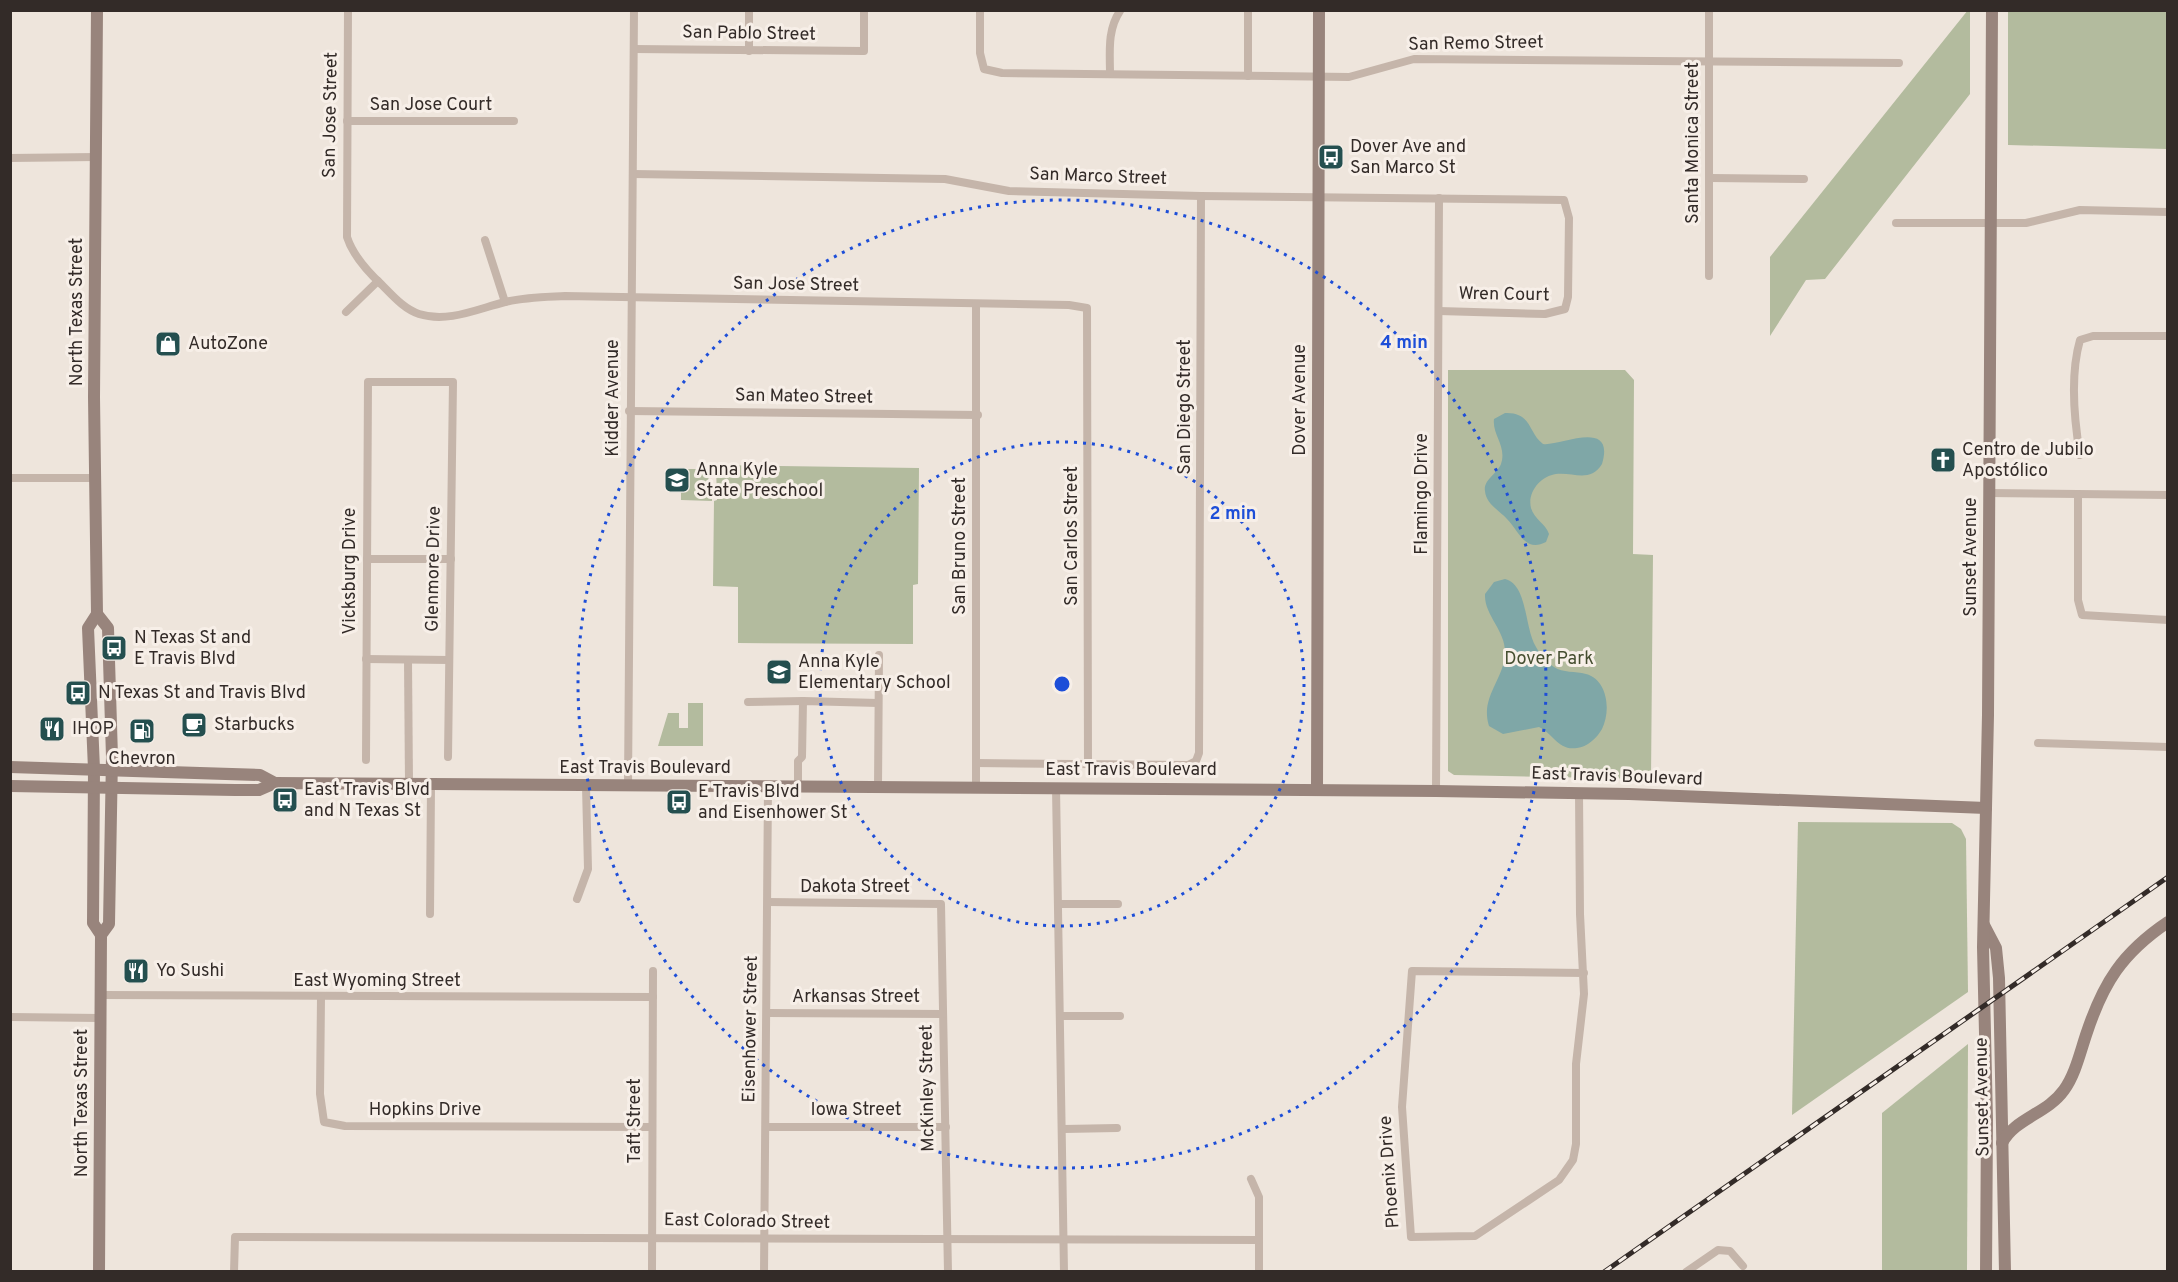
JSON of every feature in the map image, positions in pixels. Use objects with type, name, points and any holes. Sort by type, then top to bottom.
[{"type":"main road","name":"North Texas Street","points":[[97,10],[95,478],[97,614],[88,628],[94,770],[93,923],[101,935],[99,1272]]},
{"type":"main road","name":"Dover Avenue","points":[[1317,790],[1319,10]]},
{"type":"main road","name":"Sunset Avenue","points":[[1986,1272],[1987,1120],[1984,924],[1992,10]]},
{"type":"main road","name":"North Texas Street","points":[[97,614],[108,628],[111,771],[109,924],[101,935]]},
{"type":"main road","name":"East Travis Boulevard","points":[[10,767],[260,775],[275,783]]},
{"type":"main road","name":"East Travis Boulevard","points":[[10,786],[259,790],[275,783],[1436,791],[1579,793],[1986,808]]},
{"type":"main road","points":[[2002,1143],[2014,1126],[2037,1115],[2064,1091],[2074,1071],[2102,990],[2118,965],[2168,922]]},
{"type":"main road","name":"Sunset Avenue","points":[[1984,924],[1996,948],[2005,1272]]},
{"type":"main road","points":[[1987,1120],[2026,1119]]},
{"type":"street","name":"San Jose Street","points":[[348,10],[347,237],[357,258],[378,281],[403,305],[417,313],[434,317],[476,312],[505,302],[536,297],[1069,305],[1087,308]]},
{"type":"street","name":"Kidder Avenue","points":[[628,786],[629,411],[634,10]]},
{"type":"street","points":[[749,10],[749,51]]},
{"type":"street","name":"San Pablo Street","points":[[634,49],[864,51],[864,10]]},
{"type":"street","name":"San Remo Street","points":[[980,10],[980,53],[984,69],[1002,74],[1319,77],[1363,75],[1414,59],[1899,63]]},
{"type":"street","points":[[1248,10],[1248,76]]},
{"type":"street","name":"Santa Monica Street","points":[[1709,10],[1711,177],[1709,276]]},
{"type":"street","points":[[1110,74],[1110,41],[1113,20],[1120,11]]},
{"type":"street","name":"San Jose Court","points":[[347,122],[514,121]]},
{"type":"street","points":[[10,158],[96,157]]},
{"type":"street","name":"San Marco Street","points":[[633,174],[945,179],[1009,191],[1201,196],[1564,200]]},
{"type":"street","points":[[1711,177],[1804,179]]},
{"type":"street","name":"San Diego Street","points":[[1196,761],[1199,753],[1201,196]]},
{"type":"street","name":"Flamingo Drive","points":[[1436,791],[1439,198]]},
{"type":"street","name":"Wren Court","points":[[1439,311],[1545,314],[1565,309],[1568,297],[1569,218],[1564,200]]},
{"type":"street","points":[[1896,223],[2026,223],[2080,210],[2168,212]]},
{"type":"street","points":[[485,240],[505,302]]},
{"type":"street","points":[[346,312],[378,281]]},
{"type":"street","name":"San Bruno Street","points":[[976,304],[978,415],[976,787]]},
{"type":"street","name":"San Carlos Street","points":[[1087,308],[1088,764]]},
{"type":"street","points":[[2080,455],[2075,429],[2076,354],[2080,340],[2093,336],[2168,336]]},
{"type":"street","name":"Vicksburg Drive","points":[[366,760],[368,382],[453,382]]},
{"type":"street","name":"Glenmore Drive","points":[[448,757],[453,382]]},
{"type":"street","name":"San Mateo Street","points":[[629,411],[978,415]]},
{"type":"street","points":[[10,478],[95,478]]},
{"type":"street","points":[[1989,493],[2168,495]]},
{"type":"street","points":[[2078,494],[2078,600],[2082,615],[2168,620]]},
{"type":"street","points":[[367,559],[451,559]]},
{"type":"street","points":[[878,787],[879,656]]},
{"type":"street","points":[[366,660],[450,660]]},
{"type":"street","points":[[408,660],[409,784]]},
{"type":"street","points":[[748,702],[803,701],[878,704]]},
{"type":"street","points":[[798,787],[798,761],[802,756],[803,701]]},
{"type":"street","points":[[2038,743],[2168,747]]},
{"type":"street","name":"East Travis Boulevard","points":[[976,763],[1188,765],[1196,761]]},
{"type":"street","points":[[430,914],[431,784]]},
{"type":"street","points":[[577,899],[588,869],[586,786]]},
{"type":"street","name":"Eisenhower Street","points":[[765,1272],[768,787]]},
{"type":"street","points":[[1056,788],[1065,1272]]},
{"type":"street","name":"Phoenix Drive","points":[[1579,793],[1580,914],[1584,973],[1584,994],[1576,1064],[1576,1144],[1573,1160],[1559,1180],[1475,1236],[1411,1238],[1402,1107],[1412,970],[1584,973]]},
{"type":"street","name":"Dakota Street","points":[[768,902],[941,904]]},
{"type":"street","name":"McKinley Street","points":[[941,904],[948,1272]]},
{"type":"street","points":[[1058,904],[1118,904]]},
{"type":"street","name":"Taft Street","points":[[652,971],[652,1272]]},
{"type":"street","name":"East Wyoming Street","points":[[101,995],[653,997]]},
{"type":"street","name":"Hopkins Drive","points":[[321,997],[320,1094],[324,1122],[345,1126],[651,1127]]},
{"type":"street","name":"Arkansas Street","points":[[768,1013],[943,1014]]},
{"type":"street","points":[[1061,1016],[1120,1016]]},
{"type":"street","points":[[10,1017],[100,1018]]},
{"type":"street","name":"Iowa Street","points":[[766,1127],[946,1127]]},
{"type":"street","points":[[1064,1129],[1117,1128]]},
{"type":"street","points":[[1251,1179],[1259,1197],[1258,1272]]},
{"type":"street","name":"East Colorado Street","points":[[234,1272],[235,1237],[947,1241],[1259,1240]]},
{"type":"street","points":[[1686,1272],[1718,1250],[1730,1251],[1743,1266]]},
{"type":"green space","points":[[1968,10],[1970,11],[1970,94],[1825,279],[1806,280],[1770,336],[1770,257]]},
{"type":"green space","points":[[2008,11],[2167,11],[2167,149],[2008,145]]},
{"type":"green space","name":"Dover Park","points":[[1448,370],[1625,370],[1634,380],[1633,554],[1653,555],[1651,779],[1454,775],[1448,771]]},
{"type":"green space","points":[[716,465],[919,468],[918,584],[913,585],[913,644],[738,643],[738,587],[713,586],[714,501],[717,500]]},
{"type":"green space","points":[[681,469],[709,469],[708,487],[712,487],[712,501],[681,500]]},
{"type":"green space","points":[[688,703],[703,703],[703,746],[658,746],[668,713],[679,713],[679,728],[688,728]]},
{"type":"green space","points":[[1798,822],[1952,823],[1961,829],[1966,839],[1968,992],[1792,1115]]},
{"type":"green space","points":[[1968,1044],[1967,1271],[1882,1271],[1882,1113]]},
{"type":"water","points":[[1505,413],[1525,419],[1543,444],[1593,438],[1601,441],[1604,450],[1602,464],[1592,473],[1550,475],[1536,486],[1531,496],[1531,508],[1549,534],[1546,542],[1539,545],[1533,545],[1523,539],[1486,496],[1486,483],[1501,464],[1502,458],[1494,419]]},
{"type":"water","points":[[1505,579],[1518,589],[1532,639],[1544,658],[1558,669],[1593,677],[1603,689],[1607,705],[1605,722],[1597,736],[1584,746],[1565,747],[1539,727],[1503,734],[1489,726],[1487,707],[1503,664],[1505,646],[1488,609],[1485,594],[1494,582]]},
{"type":"railway","points":[[1604,1272],[2168,877]]},
{"type":"place","name":"Dover Ave and San Marco St","points":[[1331,157]]},
{"type":"place","name":"AutoZone","points":[[168,344]]},
{"type":"place","name":"Centro de Jubilo Apostólico","points":[[1943,460]]},
{"type":"place","name":"Anna Kyle State Preschool","points":[[677,480]]},
{"type":"place","name":"N Texas St and E Travis Blvd","points":[[114,648]]},
{"type":"place","name":"Anna Kyle Elementary School","points":[[779,672]]},
{"type":"place","name":"N Texas St and Travis Blvd","points":[[78,693]]},
{"type":"place","name":"Starbucks","points":[[194,725]]},
{"type":"place","name":"IHOP","points":[[52,729]]},
{"type":"place","name":"Chevron","points":[[142,731]]},
{"type":"place","name":"East Travis Blvd and N Texas St","points":[[285,800]]},
{"type":"place","name":"E Travis Blvd and Eisenhower St","points":[[679,802]]},
{"type":"place","name":"Yo Sushi","points":[[136,971]]}]
